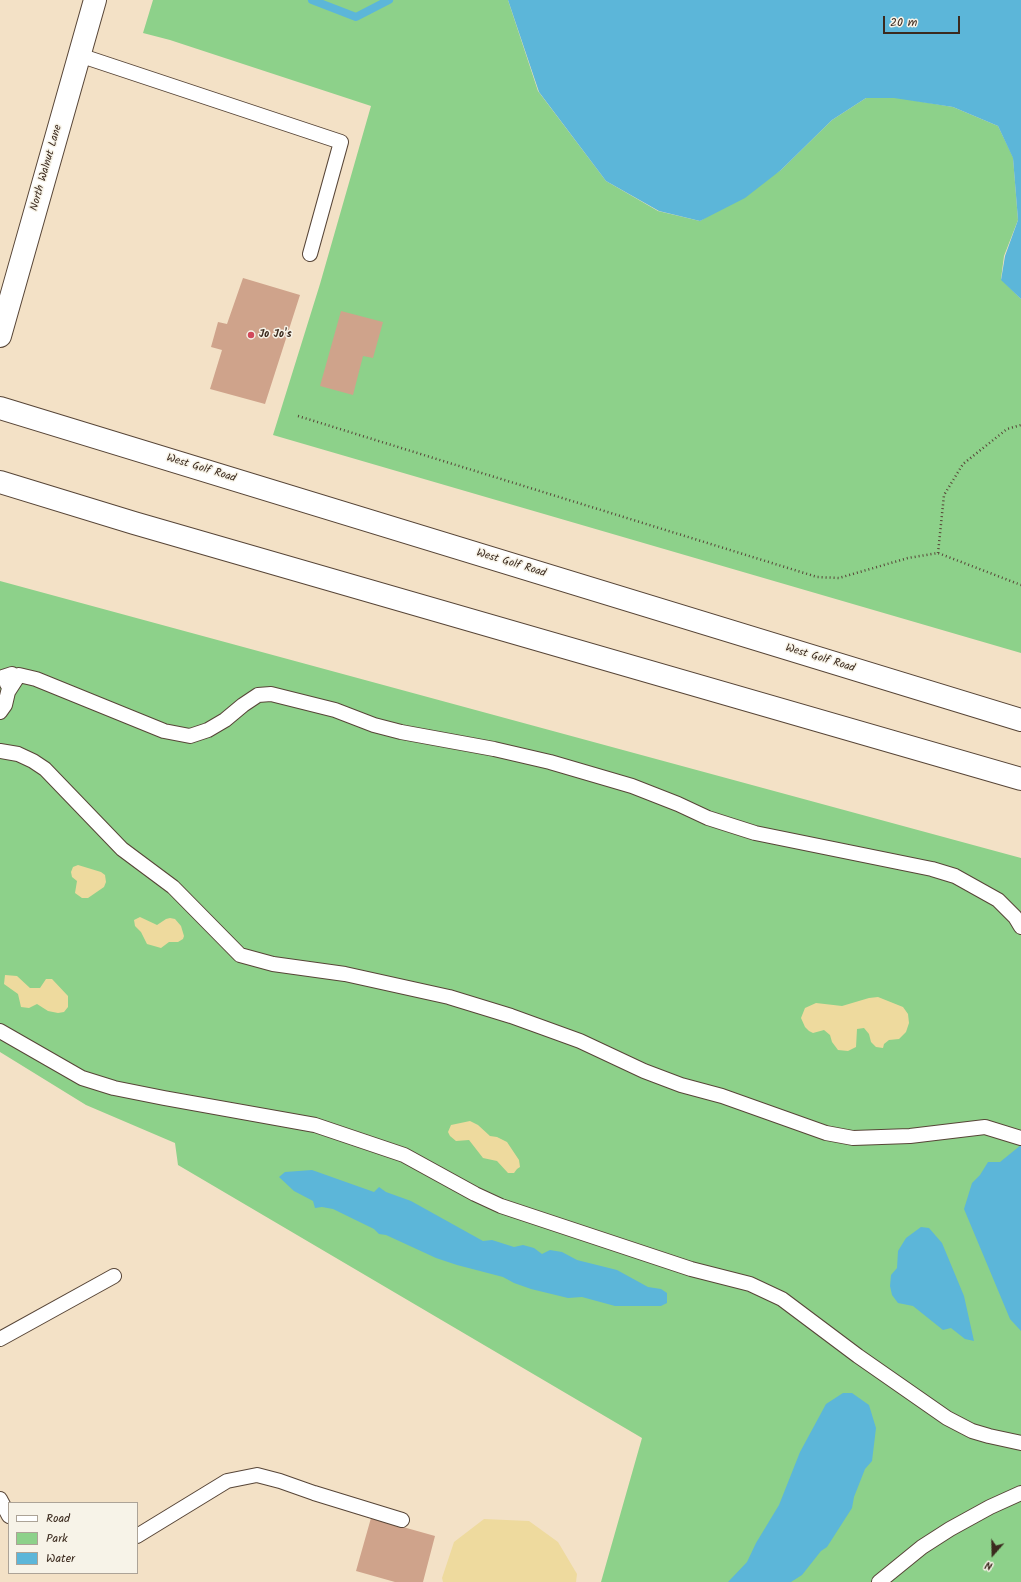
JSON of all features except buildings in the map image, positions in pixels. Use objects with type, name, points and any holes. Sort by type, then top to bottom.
[{"type":"main road","name":"North Walnut Lane","points":[[0,336],[95,0]]},
{"type":"main road","name":"West Golf Road","points":[[0,408],[1021,720]]},
{"type":"main road","points":[[0,482],[165,532],[1021,779]]},
{"type":"lane","points":[[79,55],[341,142],[310,254]]},
{"type":"lane","points":[[0,686],[3,680],[0,679],[12,674],[7,683],[0,706]]},
{"type":"lane","points":[[0,712],[5,705],[8,692],[19,674],[36,679],[164,730],[190,736],[208,730],[225,720],[258,695],[271,694],[335,710],[374,725],[401,732],[478,746],[550,762],[632,786],[678,804],[708,818],[755,833],[926,868],[956,876],[998,900],[1015,917],[1021,927]]},
{"type":"lane","points":[[0,751],[18,754],[45,769],[122,849],[173,887],[240,955],[279,965],[344,974],[449,997],[512,1016],[572,1038],[644,1071],[681,1085],[722,1096],[826,1133],[853,1138],[910,1136],[985,1127],[1015,1135]]},
{"type":"lane","points":[[0,1031],[82,1078],[114,1088],[322,1127],[404,1155],[475,1194],[507,1208],[691,1269],[750,1284],[782,1299],[858,1356],[947,1418],[972,1431],[1021,1443]]},
{"type":"lane","points":[[0,1339],[114,1276]]},
{"type":"lane","points":[[138,1535],[227,1481],[257,1475],[402,1520]]},
{"type":"lane","points":[[879,1582],[922,1547],[950,1529],[990,1507],[1021,1494]]},
{"type":"lane","points":[[0,1499],[8,1514]]},
{"type":"path","points":[[298,416],[817,577],[839,578],[908,558],[938,553],[1021,585]]},
{"type":"path","points":[[938,553],[944,495],[963,464],[1007,429],[1021,425]]},
{"type":"green space","points":[[153,0],[508,0],[538,91],[606,181],[658,211],[700,221],[781,170],[832,120],[866,98],[894,97],[953,107],[998,126],[1013,157],[1018,220],[1004,256],[1001,279],[1021,299],[1021,653],[273,435],[320,284],[371,106],[170,40],[143,33]]},
{"type":"green space","points":[[0,581],[1021,858],[1021,1582],[601,1582],[642,1438],[178,1165],[175,1143],[86,1105],[0,1052]]},
{"type":"sand","points":[[78,865],[101,872],[105,875],[106,882],[104,887],[88,898],[82,898],[75,893],[77,881],[72,877],[71,872],[73,867]]},
{"type":"sand","points":[[140,917],[157,925],[166,919],[175,919],[181,926],[184,936],[183,939],[178,942],[169,942],[161,948],[147,944],[141,932],[135,926],[134,920]]},
{"type":"sand","points":[[5,975],[17,976],[30,988],[40,988],[46,979],[52,979],[68,996],[68,1007],[64,1012],[58,1013],[48,1011],[37,1004],[29,1008],[21,1007],[18,994],[4,984]]},
{"type":"sand","points":[[878,997],[903,1007],[908,1014],[909,1023],[906,1032],[899,1039],[889,1040],[884,1044],[883,1048],[876,1047],[871,1042],[869,1034],[864,1028],[857,1029],[856,1047],[848,1051],[838,1050],[832,1042],[830,1035],[824,1030],[813,1033],[809,1031],[805,1027],[801,1018],[805,1008],[816,1003],[842,1006],[869,998]]},
{"type":"sand","points":[[470,1121],[478,1125],[490,1136],[497,1137],[507,1142],[519,1160],[520,1167],[514,1173],[508,1173],[497,1161],[483,1158],[469,1140],[456,1141],[450,1136],[448,1132],[451,1125]]},
{"type":"sand","points":[[484,1519],[529,1521],[558,1542],[577,1574],[576,1582],[443,1582],[442,1578],[454,1542]]},
{"type":"water","points":[[508,0],[1021,0],[1021,299],[1001,280],[1005,256],[1018,220],[1013,158],[998,126],[953,107],[894,98],[866,98],[832,120],[781,170],[745,198],[700,221],[659,211],[606,181],[539,92]]},
{"type":"water","points":[[1021,1145],[1021,1331],[1010,1319],[964,1209],[972,1183],[980,1175],[988,1162],[1000,1162]]},
{"type":"water","points":[[312,1170],[374,1192],[379,1187],[386,1192],[411,1201],[483,1241],[492,1240],[514,1247],[523,1245],[534,1248],[542,1254],[550,1250],[562,1252],[577,1260],[617,1270],[648,1287],[661,1289],[667,1293],[667,1303],[661,1306],[615,1306],[582,1297],[568,1298],[531,1289],[503,1277],[436,1258],[386,1235],[379,1234],[374,1229],[333,1209],[322,1207],[315,1208],[313,1201],[294,1191],[279,1177],[285,1172]]},
{"type":"water","points":[[921,1227],[929,1228],[942,1243],[964,1296],[974,1341],[965,1339],[951,1328],[943,1330],[913,1306],[898,1303],[892,1295],[890,1286],[891,1275],[897,1268],[898,1251],[906,1238]]},
{"type":"water","points":[[843,1393],[852,1393],[869,1405],[876,1428],[872,1461],[865,1469],[854,1497],[852,1508],[827,1547],[821,1551],[802,1575],[791,1582],[728,1582],[747,1562],[756,1543],[779,1505],[800,1452],[826,1404]]},
{"type":"waterway","points":[[312,0],[356,17],[389,0]]},
{"type":"place","name":"Jo Jo's","points":[[251,335]]}]
